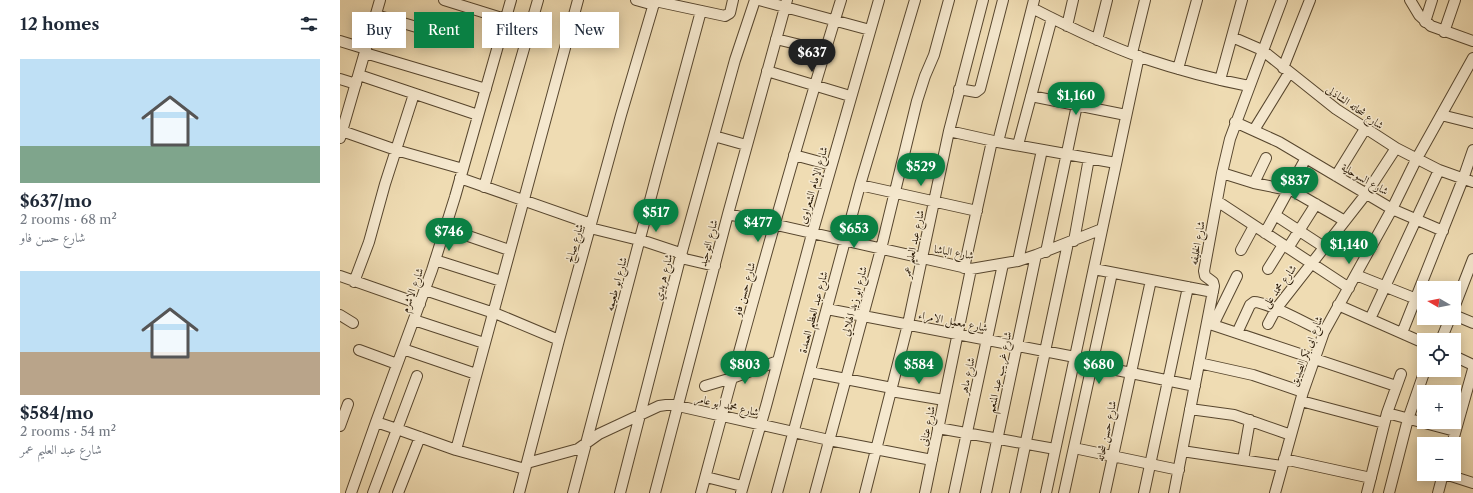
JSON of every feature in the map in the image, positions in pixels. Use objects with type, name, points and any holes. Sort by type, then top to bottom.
[{"type":"street","points":[[376,12],[378,0]]},
{"type":"street","points":[[444,0],[483,12]]},
{"type":"street","name":"شارع الاشرم","points":[[507,12],[511,0]]},
{"type":"street","points":[[484,187],[538,0]]},
{"type":"street","points":[[456,450],[578,0]]},
{"type":"street","points":[[636,0],[655,2],[727,16],[730,12],[733,0]]},
{"type":"street","name":"شارع هريدي","points":[[620,493],[681,255],[735,60],[755,0]]},
{"type":"street","points":[[759,0],[786,4],[870,30]]},
{"type":"street","name":"شارع حسن فاو","points":[[701,493],[814,85],[841,0]]},
{"type":"street","name":"شارع الإمام الشعراوى","points":[[742,489],[850,96],[879,0]]},
{"type":"street","name":"شارع عبد العظيم العمدة","points":[[778,493],[860,185],[915,0]]},
{"type":"street","name":"شارع ابو زيد الهلالي","points":[[815,493],[881,249],[917,102],[925,76],[934,55],[949,0]]},
{"type":"street","name":"شارع عبد العليم عمر","points":[[865,493],[908,324],[959,89],[983,0]]},
{"type":"street","points":[[959,89],[976,92],[980,89],[1003,0]]},
{"type":"street","points":[[1067,26],[1073,0]]},
{"type":"street","points":[[1097,40],[1107,0]]},
{"type":"street","points":[[1046,493],[1126,115],[1145,0]]},
{"type":"street","points":[[1178,69],[1197,0]]},
{"type":"street","points":[[1220,80],[1242,0]]},
{"type":"street","name":"شارع الخليفه","points":[[1213,292],[1214,284],[1205,276],[1204,271],[1222,173],[1235,122],[1282,0]]},
{"type":"street","points":[[1254,130],[1286,70],[1310,0]]},
{"type":"street","points":[[1410,0],[1425,22],[1431,26],[1444,32],[1473,41]]},
{"type":"street","points":[[1425,22],[1432,0]]},
{"type":"street","points":[[1444,32],[1455,0]]},
{"type":"street","name":"شارع صالح","points":[[519,493],[559,340],[621,115],[655,2]]},
{"type":"street","name":"شارع التوحيد","points":[[655,493],[746,145],[786,4]]},
{"type":"street","points":[[1033,4],[1052,18],[1067,26],[1135,55],[1178,69],[1249,86]]},
{"type":"street","name":"شارع عنانى","points":[[925,493],[958,334],[977,211],[1033,4]]},
{"type":"street","name":"شارع ابو طعيمه","points":[[573,493],[701,11]]},
{"type":"street","points":[[1018,145],[1052,18]]},
{"type":"street","name":"شارع شحاته الشاذلى","points":[[1232,37],[1262,50],[1336,110],[1396,148],[1416,160],[1468,181]]},
{"type":"street","points":[[776,39],[825,52]]},
{"type":"street","points":[[340,41],[366,51],[486,89]]},
{"type":"street","points":[[367,48],[357,80],[343,114],[341,134],[396,150],[462,173],[484,187],[591,226],[640,239],[676,251],[685,259],[715,266]]},
{"type":"street","name":"شارع الاشرم","points":[[351,493],[435,260],[462,173],[497,48]]},
{"type":"street","name":"شارع ابى بكر الصديق","points":[[1276,493],[1283,462],[1302,396],[1324,332],[1338,304],[1349,288],[1392,209],[1416,160],[1473,58]]},
{"type":"street","points":[[767,71],[850,96]]},
{"type":"street","points":[[340,79],[357,80],[414,94],[478,115]]},
{"type":"street","points":[[354,282],[369,242],[385,184],[414,94]]},
{"type":"street","points":[[1031,96],[1126,115]]},
{"type":"street","points":[[1046,252],[1077,105]]},
{"type":"street","points":[[1441,115],[1473,123]]},
{"type":"street","name":"شارع السوحلية","points":[[1235,122],[1279,142],[1392,209],[1443,231]]},
{"type":"street","points":[[1336,176],[1365,129]]},
{"type":"street","points":[[949,131],[1116,163]]},
{"type":"street","points":[[714,136],[746,145]]},
{"type":"street","name":"شارع محمد على","points":[[1268,324],[1276,309],[1366,194],[1396,148]]},
{"type":"street","points":[[1018,261],[1042,150]]},
{"type":"street","points":[[1427,281],[1443,231],[1468,181],[1473,150]]},
{"type":"street","points":[[794,156],[831,165]]},
{"type":"street","points":[[1015,493],[1089,158]]},
{"type":"street","points":[[1254,183],[1266,158]]},
{"type":"street","points":[[1265,233],[1306,158]]},
{"type":"street","points":[[1370,319],[1439,170]]},
{"type":"street","points":[[1222,173],[1254,183],[1288,190],[1345,221]]},
{"type":"street","points":[[860,185],[977,211]]},
{"type":"street","points":[[1216,201],[1349,288]]},
{"type":"street","points":[[1268,269],[1299,231],[1316,204]]},
{"type":"street","name":"شارع الباشا","points":[[728,214],[968,269],[1018,261],[1046,252],[1102,228]]},
{"type":"street","points":[[1275,215],[1324,247]]},
{"type":"street","points":[[1241,250],[1254,226]]},
{"type":"street","points":[[445,228],[509,250]]},
{"type":"street","name":"شارع غريب عبد المنعم","points":[[986,493],[1036,255]]},
{"type":"street","points":[[1461,290],[1473,259]]},
{"type":"street","points":[[435,260],[501,281]]},
{"type":"street","name":"شارع ماهر","points":[[954,493],[1003,264]]},
{"type":"street","points":[[1094,269],[1213,292],[1210,324],[1190,409],[1174,493]]},
{"type":"street","points":[[1064,493],[1112,273]]},
{"type":"street","points":[[1356,275],[1417,300]]},
{"type":"street","points":[[340,276],[420,304]]},
{"type":"street","points":[[1210,324],[1237,276]]},
{"type":"street","name":"شارع حسن شحاته","points":[[1105,493],[1151,280]]},
{"type":"street","points":[[1144,493],[1188,287]]},
{"type":"street","points":[[425,290],[492,313],[559,340]]},
{"type":"street","points":[[1237,333],[1251,303],[1257,302],[1276,309],[1324,332]]},
{"type":"street","points":[[1338,304],[1417,340]]},
{"type":"street","points":[[1402,333],[1417,306]]},
{"type":"street","name":"شارع معمل الامراء","points":[[827,308],[1075,357]]},
{"type":"street","points":[[340,315],[354,323]]},
{"type":"street","points":[[1461,318],[1473,323]]},
{"type":"street","points":[[414,320],[484,343]]},
{"type":"street","points":[[1210,324],[1314,360],[1396,386]]},
{"type":"street","points":[[403,349],[476,374]]},
{"type":"street","points":[[359,350],[398,364]]},
{"type":"street","points":[[1454,437],[1472,363],[1461,359]]},
{"type":"street","points":[[705,386],[778,361]]},
{"type":"street","points":[[1200,363],[1253,375],[1302,396],[1384,423]]},
{"type":"street","points":[[1092,365],[1195,386]]},
{"type":"street","points":[[810,372],[944,400]]},
{"type":"street","points":[[1367,493],[1384,423],[1401,374]]},
{"type":"street","points":[[373,493],[417,376]]},
{"type":"street","points":[[1389,493],[1408,419],[1423,377]]},
{"type":"street","points":[[340,426],[348,404]]},
{"type":"street","name":"شارع محمد ابو عامر","points":[[526,466],[574,451],[598,434],[659,406],[666,405],[678,406],[829,440],[932,460]]},
{"type":"street","points":[[1190,409],[1234,415],[1291,435]]},
{"type":"street","points":[[1387,413],[1455,431]]},
{"type":"street","points":[[1243,460],[1250,420]]},
{"type":"street","points":[[376,422],[456,450],[526,466]]},
{"type":"street","points":[[938,428],[1055,449]]},
{"type":"street","points":[[398,493],[420,437]]},
{"type":"street","points":[[1074,448],[1179,470]]},
{"type":"street","points":[[1182,451],[1243,460],[1283,462],[1371,478]]},
{"type":"street","points":[[706,477],[742,489]]},
{"type":"street","points":[[1461,479],[1473,483]]},
{"type":"street","points":[[1438,493],[1442,481]]}]
